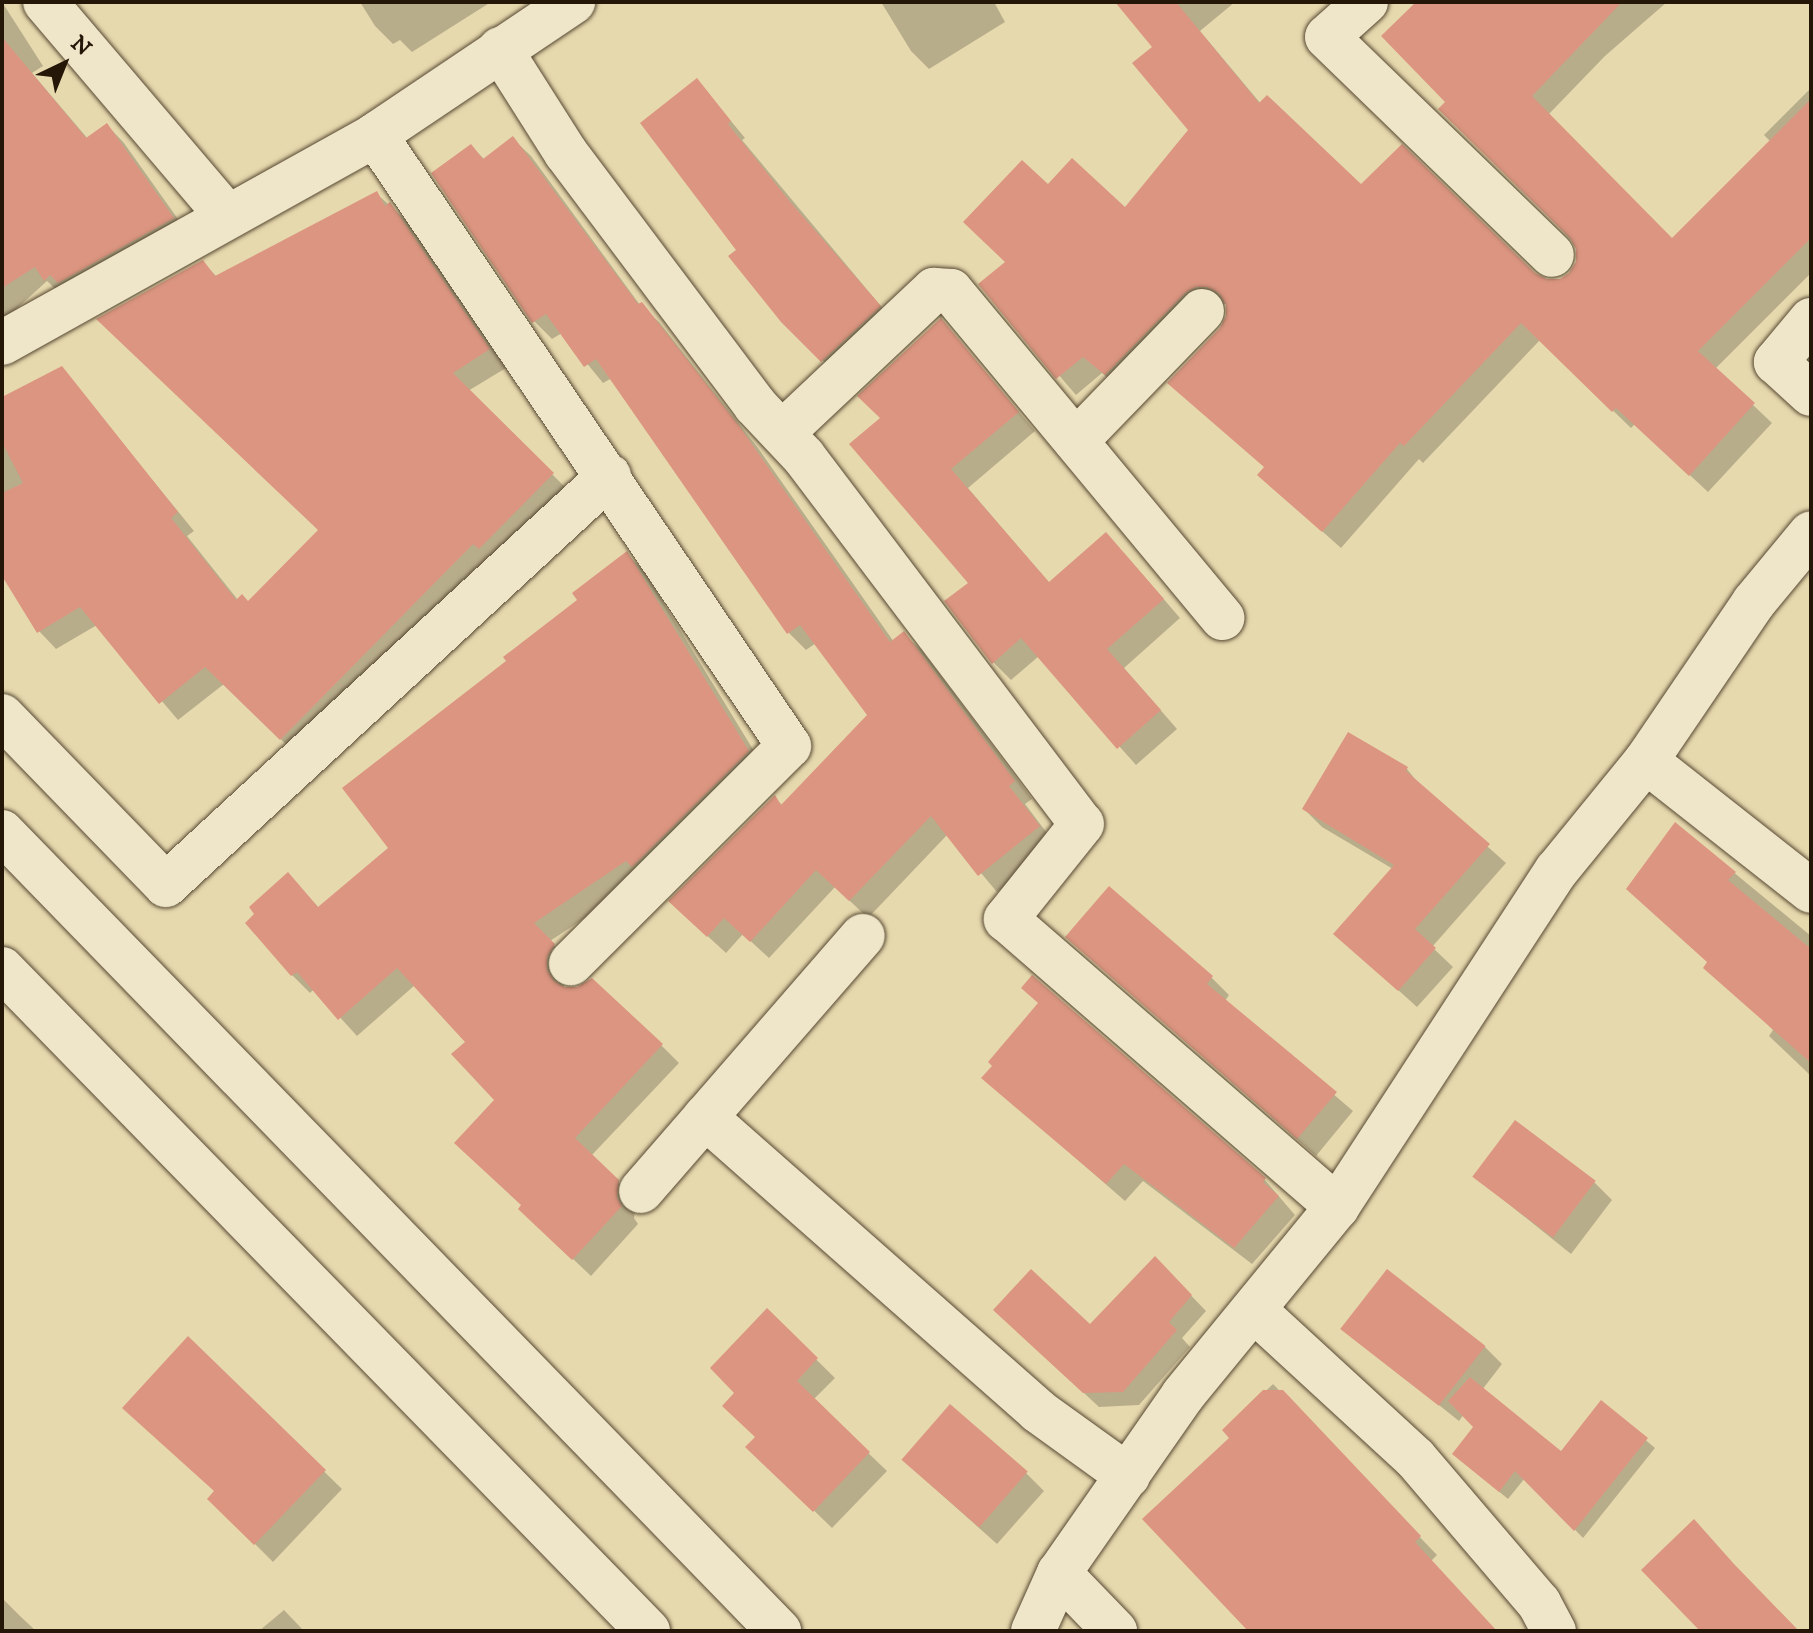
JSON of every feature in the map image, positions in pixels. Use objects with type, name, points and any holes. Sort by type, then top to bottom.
[{"type":"street","points":[[45,2],[227,216]]},
{"type":"street","points":[[2,343],[375,135],[573,2]]},
{"type":"street","points":[[1366,2],[1327,37],[1552,255]]},
{"type":"street","points":[[500,49],[566,153],[755,405],[804,457],[1082,824],[1006,919],[1337,1207]]},
{"type":"street","points":[[375,135],[609,476],[789,746],[571,963]]},
{"type":"street","points":[[782,433],[934,290],[951,291],[1222,618]]},
{"type":"street","points":[[1076,441],[1202,311]]},
{"type":"street","points":[[1811,320],[1776,362],[1811,394]]},
{"type":"street","points":[[2,716],[166,885],[609,476]]},
{"type":"street","points":[[1033,1631],[1059,1573],[1183,1395],[1337,1207],[1557,870],[1646,761],[1754,602],[1811,533]]},
{"type":"street","points":[[1646,761],[1811,891]]},
{"type":"street","points":[[2,832],[779,1631]]},
{"type":"street","points":[[641,1191],[863,936]]},
{"type":"street","points":[[2,969],[648,1631]]},
{"type":"street","points":[[705,1117],[1038,1411],[1128,1476]]},
{"type":"street","points":[[1254,1310],[1415,1458],[1539,1603],[1554,1631]]},
{"type":"street","points":[[1059,1573],[1115,1631]]},
{"type":"building","points":[[1115,2],[1176,2],[1259,103],[1267,95],[1361,184],[1402,144],[1535,273],[1547,279],[1560,279],[1569,273],[1576,262],[1576,249],[1570,238],[1438,109],[1445,102],[1381,36],[1416,2],[1622,2],[1532,96],[1672,238],[1811,99],[1811,238],[1698,351],[1755,403],[1689,476],[1616,408],[1612,412],[1521,323],[1404,446],[1400,443],[1322,532],[1257,475],[1264,467],[1167,383],[1220,328],[1226,316],[1226,305],[1219,293],[1207,287],[1196,287],[1185,293],[1105,375],[1083,357],[1056,379],[978,284],[1005,262],[963,222],[1022,160],[1048,184],[1072,158],[1125,207],[1188,130],[1132,63],[1152,47]]},
{"type":"building","points":[[2,37],[86,138],[107,123],[174,218],[58,283],[50,275],[44,281],[35,267],[2,288]]},
{"type":"building","points":[[697,78],[731,121],[728,124],[791,203],[881,306],[821,362],[781,322],[728,256],[736,250],[640,123]]},
{"type":"building","points":[[513,136],[638,304],[642,302],[740,427],[890,642],[904,631],[1015,781],[1009,786],[1040,826],[978,876],[931,816],[849,901],[816,870],[750,942],[724,918],[707,937],[668,901],[775,795],[781,805],[867,715],[800,625],[787,634],[596,359],[584,367],[546,314],[532,323],[431,173],[471,144],[483,159]]},
{"type":"building","points":[[377,191],[385,206],[390,202],[490,349],[453,373],[554,473],[479,549],[473,544],[280,740],[205,667],[159,704],[80,607],[37,633],[2,576],[2,493],[23,483],[2,442],[2,397],[62,366],[178,512],[171,518],[236,600],[242,594],[248,601],[318,530],[96,319],[203,260],[215,276]]},
{"type":"building","points":[[941,318],[1019,412],[951,469],[1049,582],[1106,532],[1164,599],[1107,649],[1161,710],[1117,749],[1021,638],[992,664],[944,601],[968,583],[849,444],[880,418],[857,396]]},
{"type":"building","points":[[627,551],[749,751],[632,867],[626,861],[534,923],[555,944],[547,957],[547,970],[554,981],[564,987],[577,987],[592,978],[663,1044],[575,1138],[619,1180],[617,1198],[622,1206],[572,1260],[518,1209],[521,1205],[454,1143],[494,1100],[451,1054],[465,1042],[397,968],[338,1020],[297,972],[291,976],[245,923],[254,914],[249,907],[288,872],[318,907],[388,848],[342,788],[506,661],[503,657],[577,600],[572,593]]},
{"type":"building","points":[[1348,732],[1408,767],[1406,771],[1490,844],[1415,929],[1436,948],[1398,991],[1333,934],[1394,865],[1302,809]]},
{"type":"building","points":[[1675,822],[1736,872],[1728,880],[1811,949],[1811,1063],[1703,968],[1707,962],[1626,889]]},
{"type":"building","points":[[1109,886],[1213,976],[1207,984],[1337,1092],[1297,1139],[1065,937]]},
{"type":"building","points":[[1032,975],[1266,1178],[1263,1182],[1279,1196],[1234,1248],[1124,1164],[1106,1184],[981,1078],[992,1066],[988,1062],[1038,1003],[1021,988]]},
{"type":"building","points":[[1515,1120],[1596,1181],[1553,1237],[1472,1177]]},
{"type":"building","points":[[1155,1256],[1192,1295],[1169,1322],[1177,1330],[1123,1392],[1083,1393],[993,1310],[1031,1269],[1090,1324]]},
{"type":"building","points":[[1387,1269],[1486,1346],[1439,1406],[1340,1329]]},
{"type":"building","points":[[767,1308],[818,1358],[797,1381],[870,1452],[813,1512],[745,1447],[755,1437],[722,1406],[734,1393],[710,1368]]},
{"type":"building","points":[[188,1336],[326,1470],[254,1545],[207,1499],[214,1491],[122,1408]]},
{"type":"building","points":[[1470,1377],[1561,1451],[1601,1400],[1648,1438],[1574,1531],[1515,1471],[1499,1492],[1452,1454],[1473,1427],[1448,1401]]},
{"type":"building","points":[[1263,1390],[1283,1390],[1421,1536],[1415,1542],[1497,1631],[1248,1631],[1142,1519],[1229,1438],[1222,1430]]},
{"type":"building","points":[[950,1404],[1028,1472],[979,1527],[901,1460]]},
{"type":"building","points":[[1694,1519],[1799,1631],[1700,1631],[1641,1570]]}]
